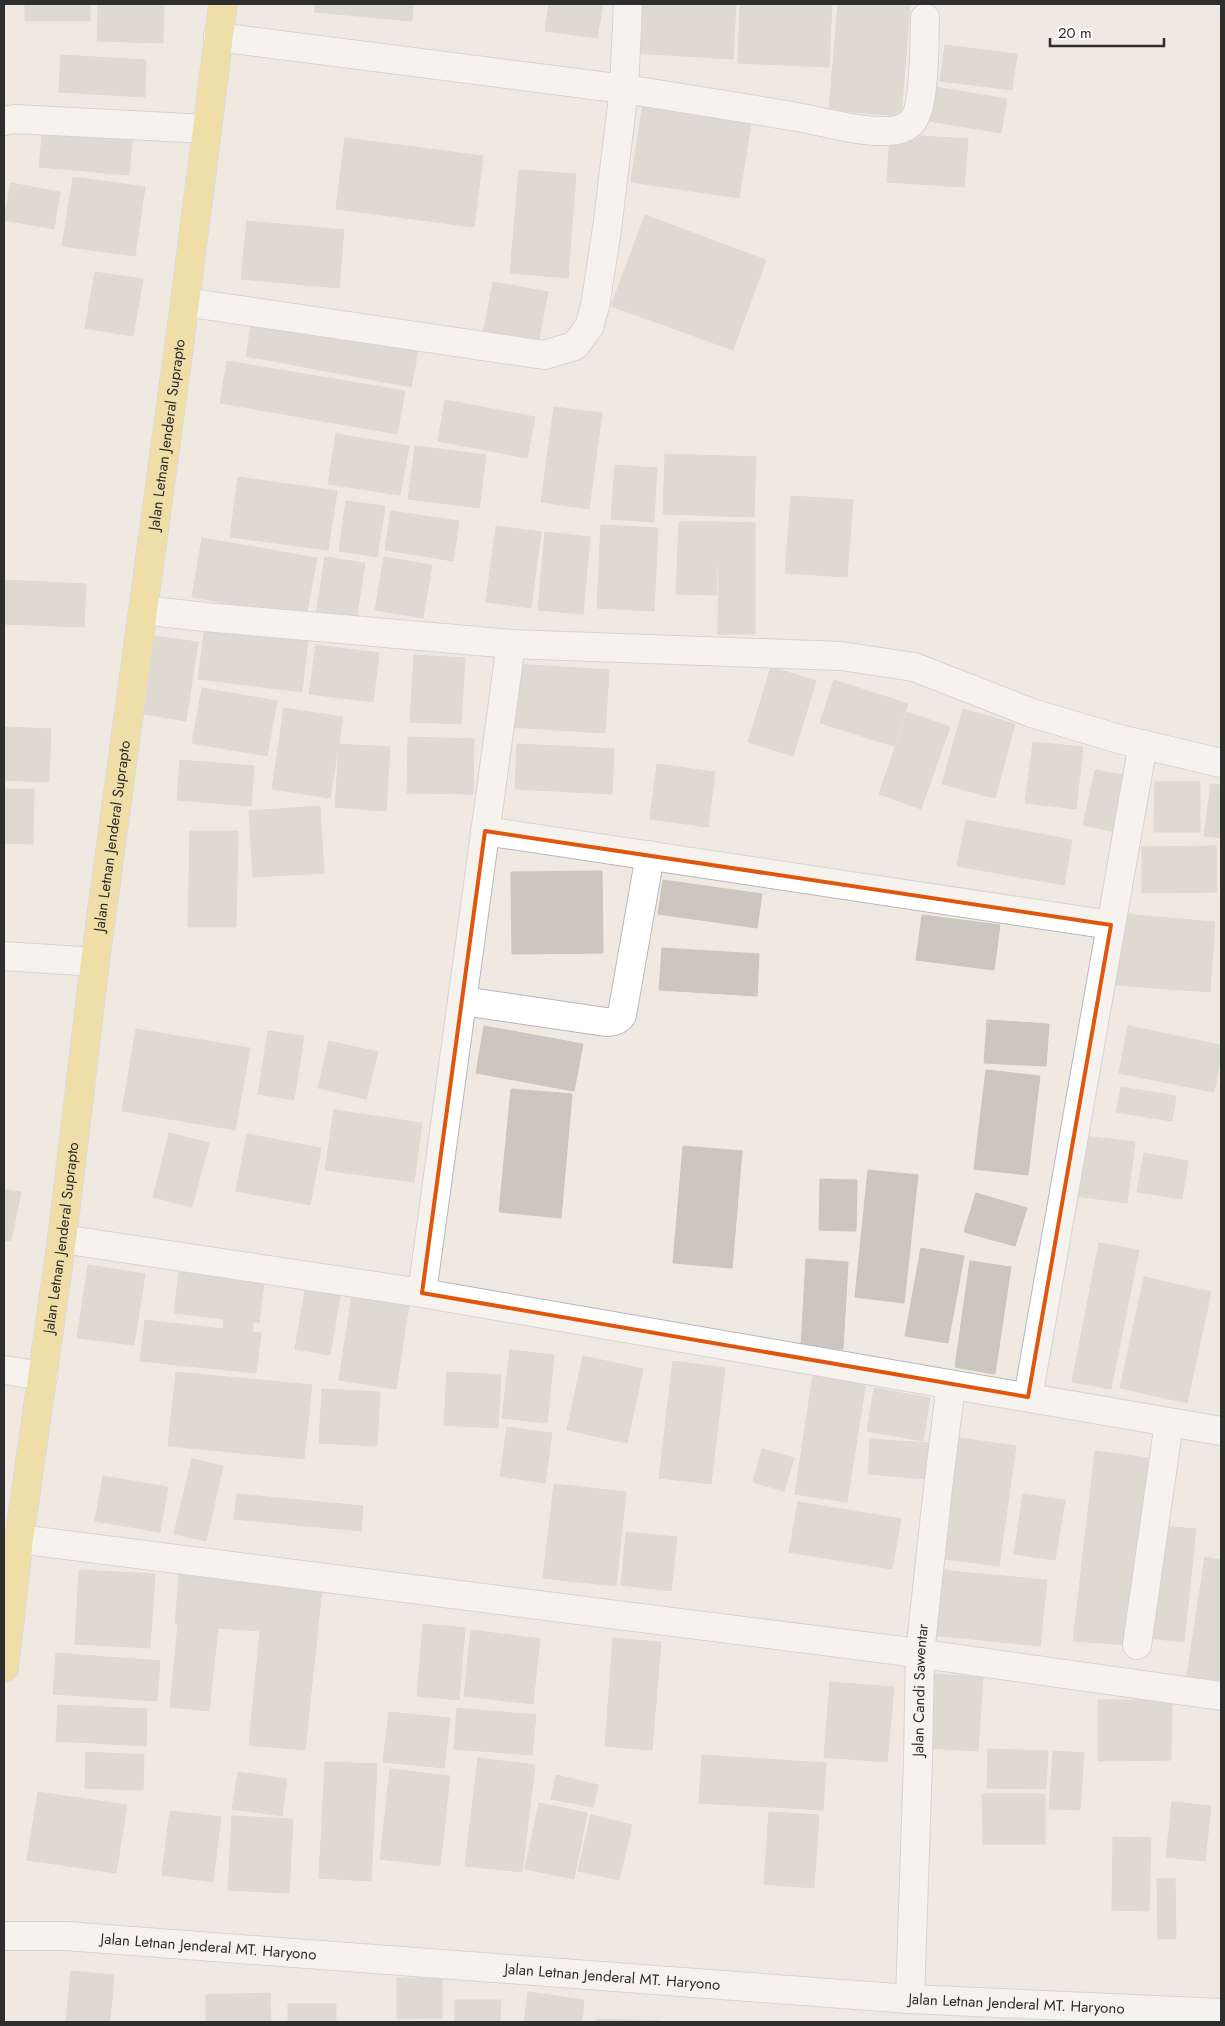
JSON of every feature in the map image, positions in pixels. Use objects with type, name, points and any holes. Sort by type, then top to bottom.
[{"type":"main road","name":"Jalan Letnan Jenderal Suprapto","points":[[4,1668],[19,1539],[62,1239],[95,962],[223,4]]},
{"type":"street","points":[[184,302],[544,355],[575,346],[588,327],[594,306],[607,228],[624,88],[628,4]]},
{"type":"street","points":[[218,37],[624,88],[799,117],[855,129],[886,131],[902,129],[912,122],[919,104],[925,18]]},
{"type":"street","points":[[4,122],[15,119],[206,129]]},
{"type":"street","points":[[143,610],[205,618],[511,644],[841,656],[914,667],[1032,713],[1143,744],[1221,763]]},
{"type":"street","points":[[422,1293],[511,644]]},
{"type":"street","points":[[1028,1397],[1143,744]]},
{"type":"street","points":[[486,831],[1111,924]]},
{"type":"street","points":[[462,1002],[606,1022],[612,1022],[620,1018],[650,856]]},
{"type":"street","points":[[4,956],[95,962]]},
{"type":"street","points":[[62,1239],[422,1293],[1221,1431]]},
{"type":"street","points":[[4,1370],[43,1376]]},
{"type":"street","name":"Jalan Candi Sawentar","points":[[910,1999],[920,1653],[951,1384]]},
{"type":"street","points":[[1137,1645],[1169,1423]]},
{"type":"street","points":[[19,1539],[920,1653],[1221,1696]]},
{"type":"street","name":"Jalan Letnan Jenderal MT. Haryono","points":[[4,1936],[66,1936],[1158,2016],[1221,2013]]},
{"type":"highlighted area","points":[[485,831],[1111,925],[1028,1397],[422,1293]]},
{"type":"building","points":[[25,4],[90,4],[90,21],[25,21]]},
{"type":"building","points":[[98,4],[164,4],[163,43],[97,41]]},
{"type":"building","points":[[315,4],[413,4],[412,21],[314,12]]},
{"type":"building","points":[[549,4],[603,4],[597,38],[545,31]]},
{"type":"building","points":[[637,4],[736,4],[733,59],[633,53]]},
{"type":"building","points":[[740,4],[832,4],[829,67],[738,63]]},
{"type":"building","points":[[838,4],[910,4],[901,116],[829,110]]},
{"type":"building","points":[[945,45],[1017,54],[1012,90],[940,81]]},
{"type":"building","points":[[61,55],[146,60],[145,97],[59,92]]},
{"type":"building","points":[[929,86],[1007,99],[1001,133],[923,120]]},
{"type":"building","points":[[643,102],[752,118],[739,198],[631,182]]},
{"type":"building","points":[[43,124],[133,131],[129,175],[39,167]]},
{"type":"building","points":[[890,134],[968,139],[964,187],[887,182]]},
{"type":"building","points":[[345,138],[483,156],[474,227],[336,209]]},
{"type":"building","points":[[519,170],[576,174],[568,278],[510,273]]},
{"type":"building","points":[[73,177],[145,187],[135,256],[62,246]]},
{"type":"building","points":[[11,183],[60,192],[54,229],[4,220]]},
{"type":"building","points":[[645,215],[766,260],[733,350],[611,306]]},
{"type":"building","points":[[247,221],[344,230],[339,288],[241,279]]},
{"type":"building","points":[[95,272],[143,279],[133,336],[85,328]]},
{"type":"building","points":[[493,282],[548,292],[537,348],[482,339]]},
{"type":"building","points":[[253,314],[419,346],[411,387],[246,356]]},
{"type":"building","points":[[227,361],[405,391],[397,434],[220,403]]},
{"type":"building","points":[[445,400],[535,417],[527,458],[438,441]]},
{"type":"building","points":[[554,407],[602,413],[589,509],[541,502]]},
{"type":"building","points":[[336,434],[409,446],[400,495],[328,484]]},
{"type":"building","points":[[415,446],[486,455],[479,508],[408,499]]},
{"type":"building","points":[[665,454],[756,457],[754,517],[663,514]]},
{"type":"building","points":[[615,465],[657,468],[654,522],[611,519]]},
{"type":"building","points":[[238,477],[337,491],[328,550],[230,537]]},
{"type":"building","points":[[791,496],[853,500],[847,577],[785,573]]},
{"type":"building","points":[[346,501],[385,506],[377,557],[339,551]]},
{"type":"building","points":[[391,511],[459,521],[453,561],[385,550]]},
{"type":"building","points":[[679,522],[719,522],[716,595],[676,594]]},
{"type":"building","points":[[719,522],[755,523],[755,634],[718,634]]},
{"type":"building","points":[[601,525],[658,528],[654,611],[597,608]]},
{"type":"building","points":[[496,526],[541,532],[531,608],[486,602]]},
{"type":"building","points":[[545,532],[590,537],[583,614],[538,610]]},
{"type":"building","points":[[202,538],[317,558],[306,617],[192,597]]},
{"type":"building","points":[[325,557],[365,563],[355,628],[315,622]]},
{"type":"building","points":[[384,557],[432,565],[423,618],[375,610]]},
{"type":"building","points":[[4,580],[86,584],[84,627],[4,624]]},
{"type":"building","points":[[205,627],[308,640],[302,692],[198,679]]},
{"type":"building","points":[[152,636],[198,642],[186,721],[140,713]]},
{"type":"building","points":[[316,645],[379,653],[373,702],[309,694]]},
{"type":"building","points":[[414,655],[465,658],[461,724],[410,722]]},
{"type":"building","points":[[514,664],[609,670],[605,733],[510,727]]},
{"type":"building","points":[[771,667],[816,681],[793,756],[748,742]]},
{"type":"building","points":[[834,680],[908,704],[894,746],[820,723]]},
{"type":"building","points":[[202,688],[277,701],[267,756],[192,743]]},
{"type":"building","points":[[284,708],[343,717],[330,798],[272,789]]},
{"type":"building","points":[[963,709],[1015,724],[995,798],[942,784]]},
{"type":"building","points":[[907,712],[950,727],[921,809],[879,794]]},
{"type":"building","points":[[4,727],[51,729],[49,782],[4,780]]},
{"type":"building","points":[[408,737],[474,739],[473,794],[407,793]]},
{"type":"building","points":[[1033,742],[1083,747],[1076,809],[1025,803]]},
{"type":"building","points":[[339,744],[390,747],[386,811],[335,807]]},
{"type":"building","points":[[517,744],[614,749],[612,794],[515,789]]},
{"type":"building","points":[[180,760],[254,766],[251,806],[177,800]]},
{"type":"building","points":[[657,764],[715,772],[708,827],[650,819]]},
{"type":"building","points":[[1095,770],[1128,776],[1115,832],[1083,825]]},
{"type":"building","points":[[1155,782],[1200,782],[1200,832],[1154,832]]},
{"type":"building","points":[[1211,784],[1221,785],[1221,838],[1204,836]]},
{"type":"building","points":[[4,789],[34,789],[33,844],[4,843]]},
{"type":"building","points":[[320,806],[324,873],[253,877],[249,811]]},
{"type":"building","points":[[966,820],[1072,840],[1064,885],[957,866]]},
{"type":"building","points":[[190,831],[238,831],[236,927],[188,927]]},
{"type":"building","points":[[1216,846],[1217,892],[1142,893],[1142,847]]},
{"type":"building","points":[[602,871],[603,953],[512,954],[511,872]]},
{"type":"building","points":[[663,880],[762,894],[757,928],[658,914]]},
{"type":"building","points":[[1122,914],[1215,922],[1210,992],[1116,985]]},
{"type":"building","points":[[922,915],[1000,925],[994,970],[916,960]]},
{"type":"building","points":[[662,948],[759,954],[757,996],[659,990]]},
{"type":"building","points":[[987,1020],[1049,1024],[1046,1066],[984,1063]]},
{"type":"building","points":[[484,1026],[583,1044],[574,1091],[476,1073]]},
{"type":"building","points":[[1128,1026],[1221,1045],[1221,1056],[1214,1092],[1119,1073]]},
{"type":"building","points":[[136,1029],[250,1048],[235,1130],[122,1111]]},
{"type":"building","points":[[268,1031],[304,1036],[294,1100],[258,1094]]},
{"type":"building","points":[[329,1041],[378,1052],[366,1099],[318,1088]]},
{"type":"building","points":[[986,1070],[1040,1076],[1028,1175],[974,1169]]},
{"type":"building","points":[[1121,1087],[1176,1096],[1172,1121],[1116,1112]]},
{"type":"building","points":[[511,1089],[572,1094],[561,1218],[499,1212]]},
{"type":"building","points":[[334,1110],[422,1123],[414,1182],[325,1170]]},
{"type":"building","points":[[169,1133],[209,1143],[192,1207],[153,1197]]},
{"type":"building","points":[[247,1134],[321,1148],[310,1205],[236,1191]]},
{"type":"building","points":[[1084,1136],[1135,1142],[1127,1203],[1076,1196]]},
{"type":"building","points":[[683,1146],[742,1151],[732,1268],[673,1263]]},
{"type":"building","points":[[1144,1153],[1188,1161],[1182,1199],[1137,1192]]},
{"type":"building","points":[[868,1170],[918,1175],[904,1303],[855,1297]]},
{"type":"building","points":[[820,1179],[857,1180],[856,1231],[819,1230]]},
{"type":"building","points":[[4,1189],[21,1192],[11,1241],[4,1240]]},
{"type":"building","points":[[976,1193],[1027,1208],[1015,1246],[964,1232]]},
{"type":"building","points":[[1099,1243],[1139,1250],[1111,1389],[1072,1382]]},
{"type":"building","points":[[921,1248],[964,1256],[948,1343],[905,1336]]},
{"type":"building","points":[[806,1259],[848,1262],[843,1349],[801,1347]]},
{"type":"building","points":[[970,1261],[1011,1267],[995,1374],[955,1367]]},
{"type":"building","points":[[88,1265],[145,1274],[134,1345],[77,1338]]},
{"type":"building","points":[[180,1265],[265,1275],[259,1323],[253,1322],[252,1332],[261,1333],[256,1373],[140,1361],[145,1320],[223,1329],[224,1319],[174,1313]]},
{"type":"building","points":[[1144,1277],[1211,1292],[1187,1403],[1120,1388]]},
{"type":"building","points":[[306,1285],[341,1291],[330,1355],[295,1349]]},
{"type":"building","points":[[352,1295],[409,1304],[396,1389],[339,1380]]},
{"type":"building","points":[[510,1350],[554,1355],[547,1423],[502,1418]]},
{"type":"building","points":[[583,1356],[643,1369],[627,1443],[567,1430]]},
{"type":"building","points":[[673,1361],[725,1368],[711,1484],[659,1478]]},
{"type":"building","points":[[176,1372],[312,1385],[304,1459],[168,1446]]},
{"type":"building","points":[[447,1372],[501,1375],[498,1428],[444,1425]]},
{"type":"building","points":[[813,1374],[866,1382],[847,1502],[795,1494]]},
{"type":"building","points":[[874,1388],[930,1398],[923,1441],[867,1431]]},
{"type":"building","points":[[322,1389],[380,1392],[377,1446],[319,1443]]},
{"type":"building","points":[[507,1427],[552,1433],[545,1483],[500,1476]]},
{"type":"building","points":[[953,1437],[1016,1446],[999,1566],[936,1558]]},
{"type":"building","points":[[870,1439],[930,1443],[928,1479],[868,1474]]},
{"type":"building","points":[[762,1449],[794,1458],[784,1491],[753,1482]]},
{"type":"building","points":[[1095,1451],[1156,1459],[1130,1645],[1073,1641]]},
{"type":"building","points":[[192,1459],[223,1466],[206,1541],[174,1534]]},
{"type":"building","points":[[103,1476],[168,1487],[160,1532],[95,1521]]},
{"type":"building","points":[[554,1484],[626,1492],[616,1586],[543,1578]]},
{"type":"building","points":[[237,1494],[363,1506],[361,1531],[234,1519]]},
{"type":"building","points":[[1023,1494],[1065,1500],[1055,1560],[1014,1554]]},
{"type":"building","points":[[798,1502],[901,1519],[892,1569],[789,1552]]},
{"type":"building","points":[[1160,1526],[1196,1529],[1184,1642],[1149,1638]]},
{"type":"building","points":[[626,1532],[677,1537],[671,1591],[621,1585]]},
{"type":"building","points":[[1205,1557],[1221,1560],[1221,1687],[1186,1681]]},
{"type":"building","points":[[180,1567],[323,1580],[305,1750],[249,1745],[260,1631],[218,1628],[209,1711],[170,1707],[178,1624],[175,1624]]},
{"type":"building","points":[[79,1570],[155,1574],[150,1648],[75,1644]]},
{"type":"building","points":[[938,1570],[1047,1580],[1040,1646],[931,1635]]},
{"type":"building","points":[[423,1624],[465,1628],[459,1700],[417,1696]]},
{"type":"building","points":[[471,1630],[540,1639],[533,1704],[464,1696]]},
{"type":"building","points":[[613,1638],[661,1642],[652,1750],[605,1746]]},
{"type":"building","points":[[56,1653],[160,1661],[157,1701],[53,1694]]},
{"type":"building","points":[[934,1674],[983,1677],[978,1751],[930,1748]]},
{"type":"building","points":[[830,1682],[894,1687],[887,1762],[824,1757]]},
{"type":"building","points":[[1098,1700],[1172,1700],[1171,1760],[1098,1761]]},
{"type":"building","points":[[58,1705],[147,1709],[146,1746],[56,1741]]},
{"type":"building","points":[[457,1708],[536,1715],[532,1755],[454,1749]]},
{"type":"building","points":[[389,1712],[450,1718],[444,1768],[383,1762]]},
{"type":"building","points":[[988,1749],[1048,1751],[1046,1789],[987,1788]]},
{"type":"building","points":[[1053,1751],[1084,1753],[1080,1810],[1049,1809]]},
{"type":"building","points":[[86,1752],[144,1755],[143,1790],[85,1788]]},
{"type":"building","points":[[702,1755],[826,1763],[823,1810],[699,1803]]},
{"type":"building","points":[[478,1758],[535,1765],[522,1872],[465,1866]]},
{"type":"building","points":[[325,1762],[377,1764],[371,1881],[319,1878]]},
{"type":"building","points":[[390,1769],[450,1776],[440,1866],[380,1859]]},
{"type":"building","points":[[238,1772],[287,1779],[282,1816],[232,1809]]},
{"type":"building","points":[[556,1775],[598,1785],[593,1807],[551,1799]]},
{"type":"building","points":[[38,1792],[127,1805],[116,1873],[27,1860]]},
{"type":"building","points":[[982,1794],[1045,1794],[1045,1844],[983,1844]]},
{"type":"building","points":[[1172,1802],[1211,1806],[1205,1861],[1166,1857]]},
{"type":"building","points":[[539,1803],[587,1813],[574,1879],[525,1869]]},
{"type":"building","points":[[170,1811],[221,1817],[213,1882],[162,1875]]},
{"type":"building","points":[[769,1812],[819,1815],[814,1888],[764,1884]]},
{"type":"building","points":[[591,1815],[632,1825],[619,1880],[578,1871]]},
{"type":"building","points":[[232,1816],[293,1819],[289,1893],[228,1890]]},
{"type":"building","points":[[1113,1837],[1151,1838],[1149,1911],[1112,1910]]},
{"type":"building","points":[[1175,1878],[1176,1939],[1158,1939],[1157,1879]]},
{"type":"building","points":[[71,1971],[114,1975],[110,2022],[66,2022]]},
{"type":"building","points":[[397,1978],[442,1978],[442,2018],[397,2019]]},
{"type":"building","points":[[528,1992],[584,2000],[582,2022],[524,2022]]},
{"type":"building","points":[[270,1993],[271,2022],[206,2022],[206,1995]]},
{"type":"building","points":[[455,2000],[501,2000],[500,2022],[455,2022]]},
{"type":"building","points":[[288,2004],[336,2004],[336,2022],[288,2022]]},
{"type":"building","points":[[596,2019],[661,2021],[661,2022],[596,2022]]}]
